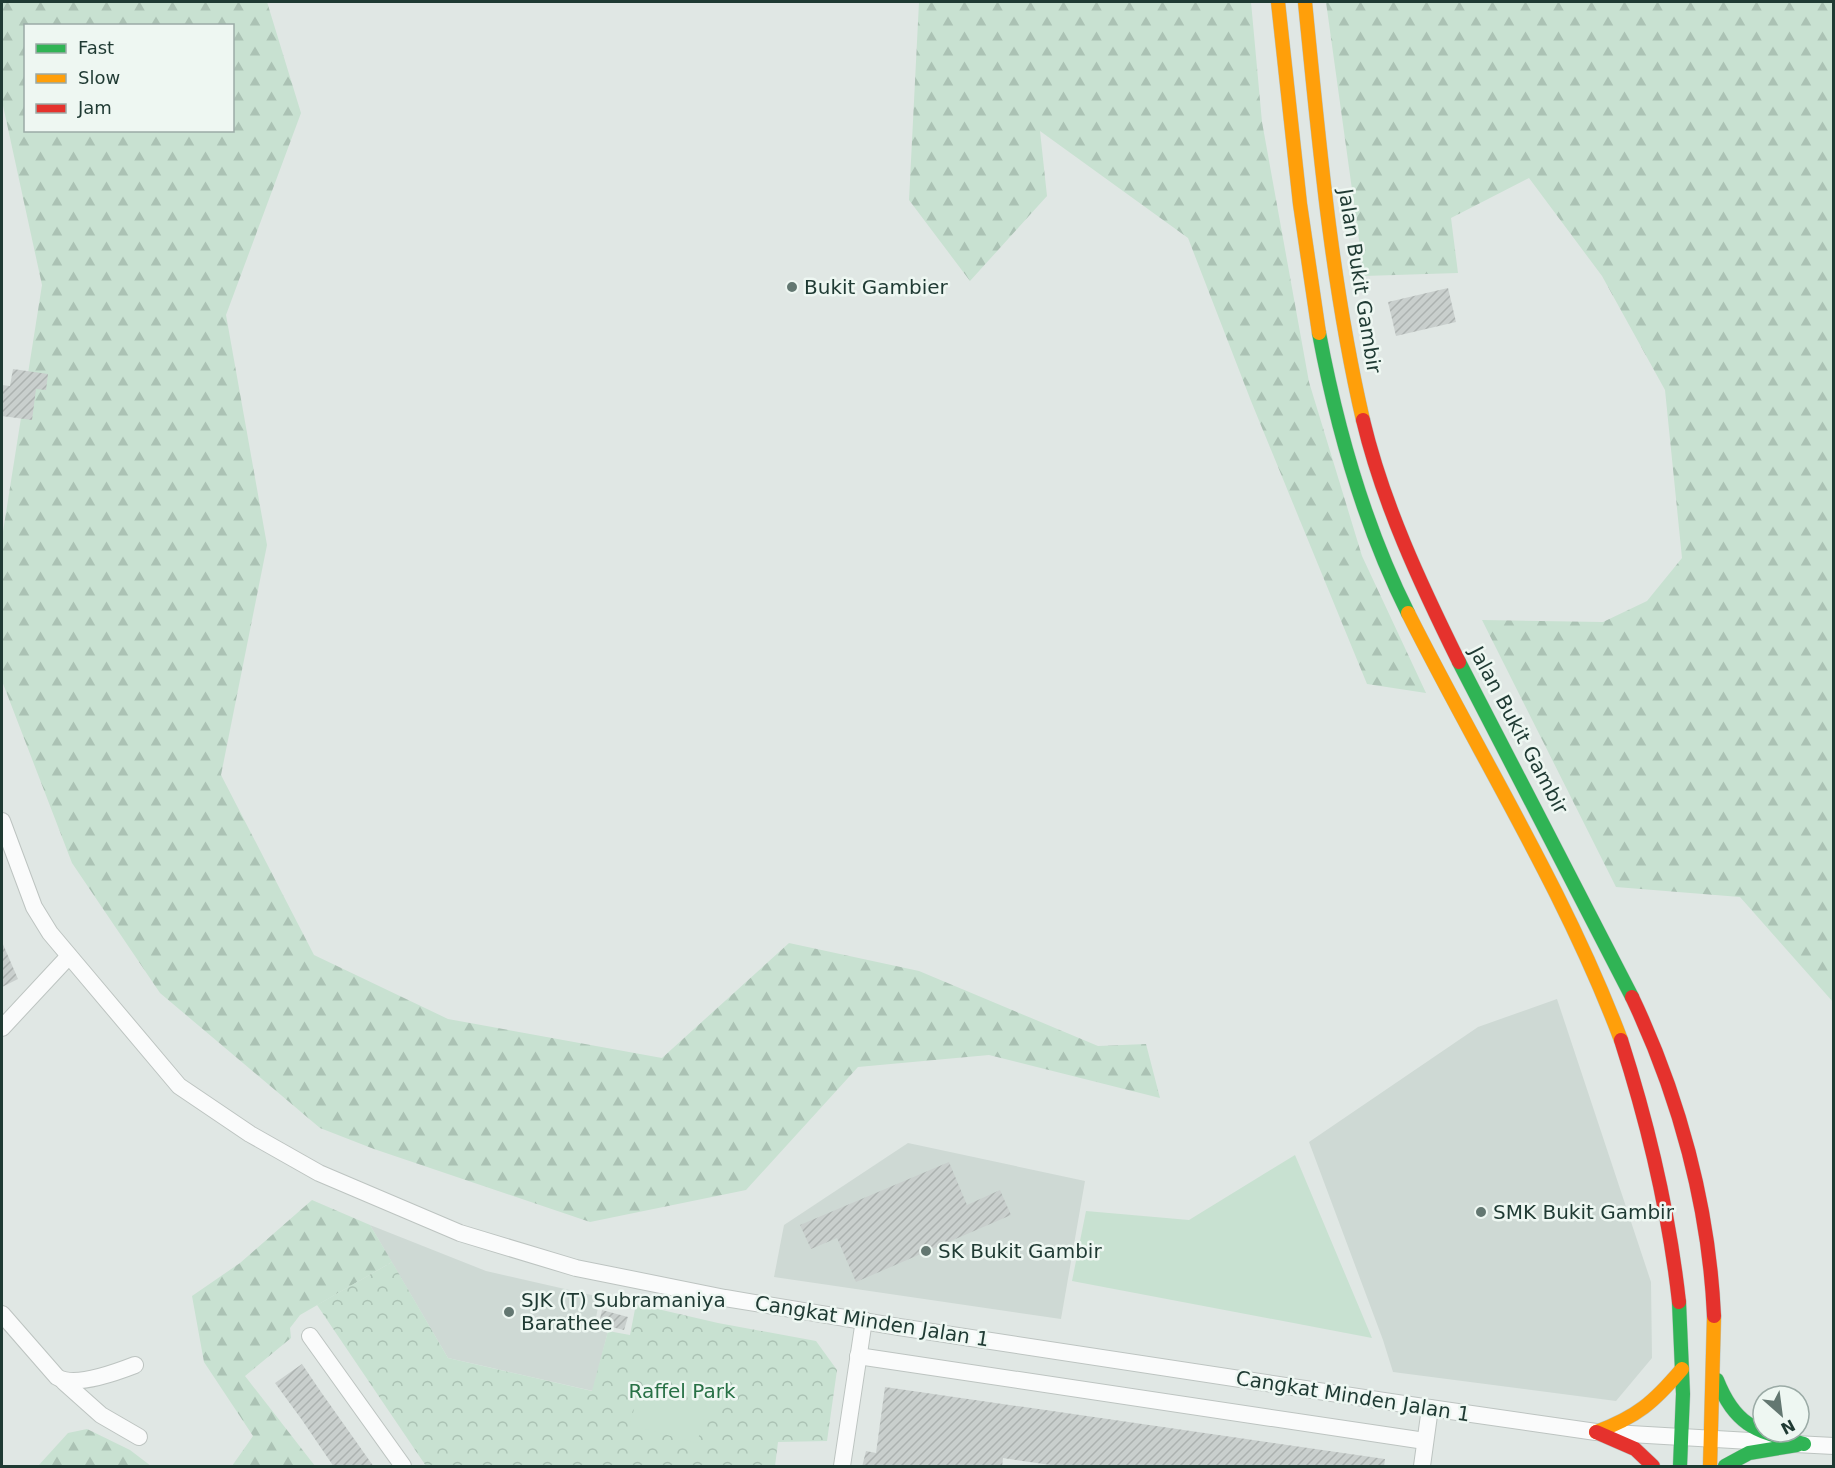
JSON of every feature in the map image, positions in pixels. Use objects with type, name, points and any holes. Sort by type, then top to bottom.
[{"type":"main road","points":[[1278,2],[1301,224],[1315,317],[1326,373],[1352,472],[1374,538],[1412,622],[1565,910],[1608,1006],[1636,1078],[1659,1165],[1669,1219],[1681,1321],[1683,1437],[1680,1467]]},
{"type":"main road","name":"Jalan Bukit Gambir","points":[[1305,2],[1326,201],[1338,289],[1354,375],[1381,480],[1409,553],[1442,625],[1625,981],[1663,1071],[1680,1119],[1707,1254],[1714,1312],[1715,1376],[1710,1467]]},
{"type":"main road","points":[[1596,1431],[1631,1420],[1649,1408],[1682,1369]]},
{"type":"main road","points":[[1715,1376],[1730,1412],[1746,1427],[1751,1428]]},
{"type":"main road","points":[[1596,1431],[1624,1443],[1647,1459],[1653,1467]]},
{"type":"main road","points":[[1725,1467],[1732,1459],[1751,1452],[1804,1444]]},
{"type":"street","name":"Cangkat Minden Jalan 1","points":[[2,820],[34,908],[69,956],[179,1086],[250,1134],[319,1173],[460,1233],[576,1268],[725,1298],[1430,1408],[1596,1431],[1751,1441]]},
{"type":"street","points":[[2,1028],[69,956]]},
{"type":"street","points":[[2,1314],[57,1377],[101,1414],[139,1437]]},
{"type":"street","points":[[842,1467],[864,1320]]},
{"type":"street","points":[[310,1336],[403,1467]]},
{"type":"street","name":"Cangkat Minden Jalan 1","points":[[858,1356],[1425,1441]]},
{"type":"street","points":[[64,1382],[107,1375],[135,1365]]},
{"type":"street","points":[[1422,1467],[1430,1408]]},
{"type":"street","name":"Cangkat Minden Jalan 1","points":[[1804,1444],[1833,1446]]},
{"type":"shaded area","name":"SMK Bukit Gambir","points":[[1557,999],[1651,1282],[1652,1358],[1616,1401],[1393,1372],[1309,1142],[1478,1027]]},
{"type":"shaded area","name":"SK Bukit Gambir","points":[[908,1143],[1085,1181],[1061,1319],[774,1277],[784,1225]]},
{"type":"shaded area","name":"SJK (T) Subramaniya Barathee","points":[[370,1225],[486,1271],[600,1297],[594,1328],[608,1331],[593,1391],[448,1358]]},
{"type":"green space","points":[[2,2],[267,2],[301,113],[226,315],[267,545],[221,775],[314,955],[448,1019],[662,1058],[789,943],[919,971],[1098,1046],[1146,1044],[1160,1098],[989,1055],[858,1067],[746,1190],[590,1222],[374,1149],[320,1128],[160,993],[72,863],[2,681],[2,538],[42,285],[2,101]]},
{"type":"green space","points":[[919,2],[1251,2],[1262,122],[1309,382],[1362,556],[1426,693],[1367,684],[1251,401],[1188,238],[1040,131],[1047,196],[970,281],[909,200]]},
{"type":"green space","points":[[1326,2],[1833,2],[1833,1002],[1740,897],[1616,887],[1482,620],[1603,622],[1647,601],[1682,558],[1665,390],[1602,276],[1529,178],[1451,218],[1458,273],[1364,276]]},
{"type":"green space","points":[[1295,1155],[1372,1338],[1072,1281],[1086,1211],[1189,1220]]},
{"type":"green space","points":[[312,1200],[370,1225],[392,1262],[300,1315],[290,1328],[291,1338],[245,1376],[315,1466],[232,1466],[253,1436],[204,1362],[192,1296],[240,1263]]},
{"type":"green space","name":"Raffel Park","points":[[392,1262],[448,1358],[592,1391],[608,1331],[630,1335],[636,1304],[718,1323],[816,1341],[837,1370],[827,1441],[778,1442],[775,1466],[426,1466],[317,1305]]},
{"type":"green space","points":[[639,1389],[707,1407],[697,1443],[630,1425]]},
{"type":"green space","points":[[87,1429],[130,1450],[151,1466],[38,1466],[68,1433]]},
{"type":"building","points":[[1448,288],[1456,322],[1396,336],[1388,302]]},
{"type":"building","points":[[13,369],[48,374],[46,390],[36,389],[32,420],[2,416],[2,385],[10,386]]},
{"type":"building","points":[[2,942],[18,979],[2,987]]},
{"type":"building","points":[[949,1162],[967,1205],[1000,1190],[1011,1215],[856,1282],[837,1238],[811,1249],[800,1225]]},
{"type":"building","points":[[602,1310],[628,1317],[624,1330],[599,1324]]},
{"type":"building","points":[[302,1364],[374,1467],[334,1467],[275,1383]]},
{"type":"building","points":[[885,1387],[1385,1459],[1384,1467],[1064,1467],[1003,1458],[1002,1467],[862,1467],[866,1451],[876,1453]]},
{"type":"traffic: fast","points":[[1319,333],[1343,441],[1365,511],[1392,580],[1408,613]]},
{"type":"traffic: fast","points":[[1459,662],[1632,997]]},
{"type":"traffic: fast","points":[[1679,1302],[1683,1394],[1680,1466]]},
{"type":"traffic: fast","points":[[1717,1380],[1732,1408],[1751,1426]]},
{"type":"traffic: fast","points":[[1725,1466],[1749,1453],[1797,1445]]},
{"type":"traffic: slow","points":[[1278,2],[1300,204],[1319,333]]},
{"type":"traffic: slow","points":[[1305,2],[1334,264],[1363,420]]},
{"type":"traffic: slow","points":[[1408,613],[1548,877],[1599,985],[1621,1040]]},
{"type":"traffic: slow","points":[[1710,1466],[1714,1316]]},
{"type":"traffic: slow","points":[[1596,1432],[1623,1420],[1644,1407],[1663,1391],[1682,1369]]},
{"type":"traffic: jam","points":[[1363,420],[1381,482],[1404,544],[1459,662]]},
{"type":"traffic: jam","points":[[1632,997],[1664,1073],[1689,1152],[1706,1234],[1714,1316]]},
{"type":"traffic: jam","points":[[1621,1040],[1657,1170],[1670,1235],[1679,1302]]},
{"type":"traffic: jam","points":[[1596,1432],[1635,1449],[1653,1466]]},
{"type":"place","name":"Bukit Gambier","points":[[792,287]]},
{"type":"place","name":"SMK Bukit Gambir","points":[[1481,1212]]},
{"type":"place","name":"SK Bukit Gambir","points":[[926,1251]]},
{"type":"place","name":"SJK (T) Subramaniya Barathee","points":[[509,1312]]}]
